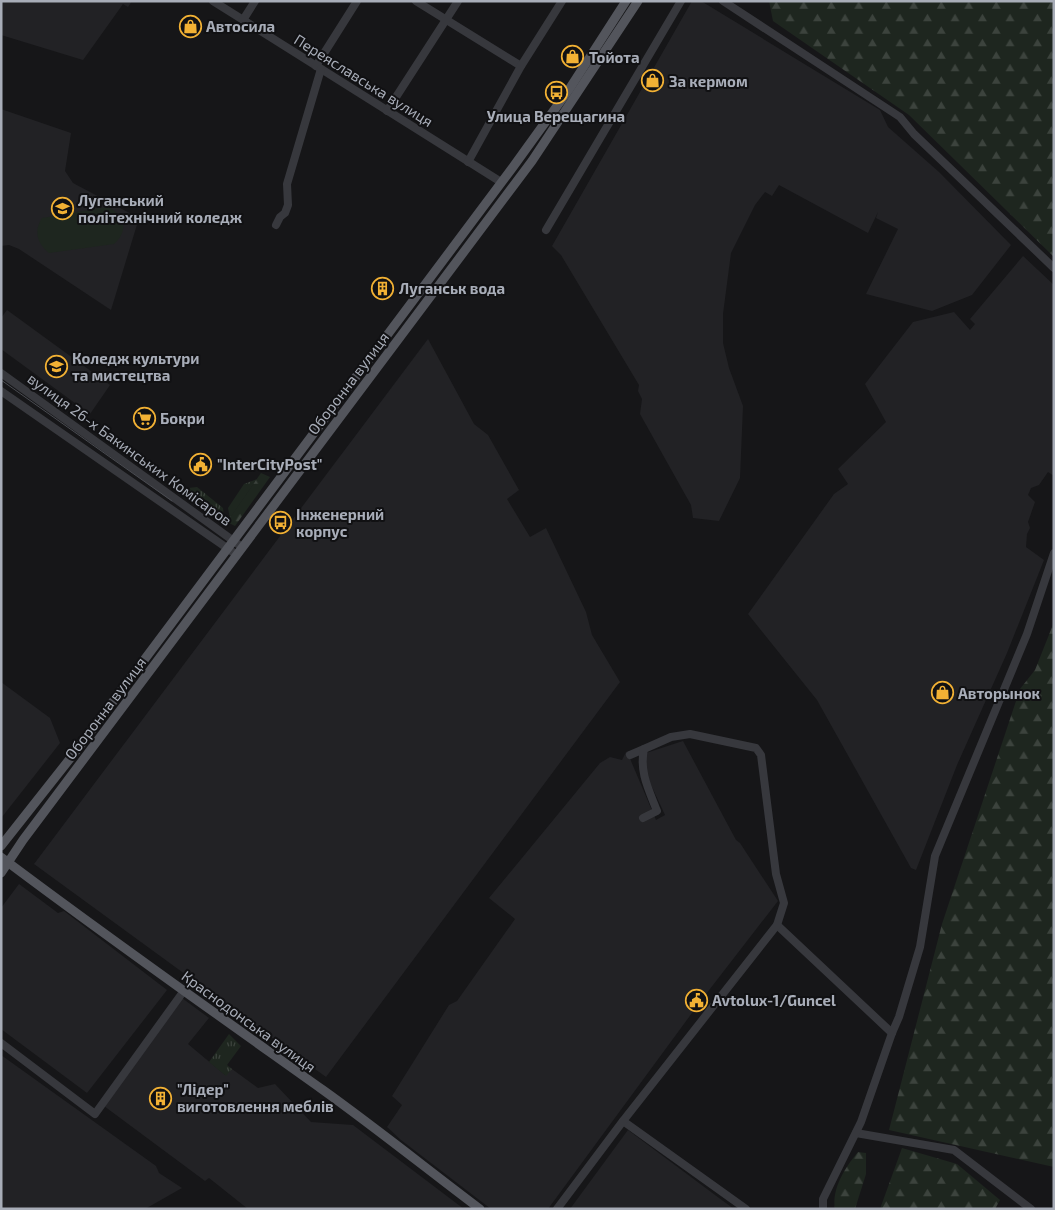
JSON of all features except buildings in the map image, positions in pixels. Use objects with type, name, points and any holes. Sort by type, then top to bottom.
[{"type":"main road","name":"Оборонна вулиця","points":[[1,846],[231,544],[501,182],[570,88],[626,1]]},
{"type":"main road","name":"Оборонна вулиця","points":[[1,873],[4,860],[240,551],[532,161],[638,1]]},
{"type":"main road","name":"Краснодонська вулиця","points":[[4,860],[144,960],[183,992],[323,1090],[480,1209]]},
{"type":"street","name":"Переяславська вулиця","points":[[213,1],[501,182]]},
{"type":"street","points":[[243,20],[255,1]]},
{"type":"street","points":[[276,225],[280,217],[285,213],[288,204],[287,184],[318,68],[357,1]]},
{"type":"street","points":[[416,1],[521,66]]},
{"type":"street","points":[[387,111],[458,1]]},
{"type":"street","points":[[468,162],[521,66],[562,1]]},
{"type":"street","points":[[546,230],[681,1]]},
{"type":"street","points":[[723,1],[900,117],[914,134],[1054,268]]},
{"type":"street","name":"вулиця 26-х Бакинських Комісаров","points":[[1,374],[169,492],[240,551]]},
{"type":"street","name":"вулиця 26-х Бакинських Комісаров","points":[[1,391],[161,504],[231,544]]},
{"type":"street","points":[[161,504],[169,492]]},
{"type":"street","points":[[823,1209],[823,1199],[856,1133],[892,1033],[900,1017],[920,947],[935,856],[1027,634],[1054,552]]},
{"type":"street","points":[[557,1209],[623,1120],[777,925],[784,903],[776,874],[761,756],[756,748],[690,734],[671,737],[630,755]]},
{"type":"street","points":[[643,818],[657,811],[643,774],[641,762],[644,749]]},
{"type":"street","points":[[777,925],[892,1033]]},
{"type":"street","points":[[1,1043],[95,1114],[183,992]]},
{"type":"street","points":[[623,1120],[746,1209]]},
{"type":"street","points":[[856,1133],[954,1150],[1029,1208]]},
{"type":"shaded area","points":[[1,1],[132,1],[128,7],[123,4],[83,60],[1,35]]},
{"type":"shaded area","points":[[692,1],[701,1],[880,110],[888,127],[939,172],[1011,245],[972,295],[932,311],[866,294],[898,229],[876,218],[878,212],[868,233],[779,185],[772,196],[765,192],[755,205],[731,253],[723,314],[723,343],[729,368],[743,406],[740,478],[719,521],[693,518],[691,505],[640,414],[642,399],[638,391],[639,385],[561,255],[552,246]]},
{"type":"shaded area","name":"Луганський політехнічний коледж","points":[[1,109],[71,133],[65,171],[73,183],[139,218],[111,310],[19,249],[9,245],[1,246]]},
{"type":"shaded area","points":[[1023,256],[1054,285],[1054,476],[1048,472],[1039,485],[1031,488],[1028,495],[1035,502],[1028,522],[1030,528],[1027,534],[1026,547],[1044,560],[1007,653],[957,765],[916,870],[911,868],[817,700],[748,614],[834,494],[848,484],[838,469],[886,422],[865,384],[913,322],[954,312],[970,330],[975,324],[970,319]]},
{"type":"shaded area","name":"Коледж культури та мистецтва","points":[[7,310],[110,385],[90,414],[1,349],[1,318]]},
{"type":"shaded area","points":[[428,339],[474,424],[488,435],[519,490],[507,499],[530,537],[546,528],[586,612],[592,635],[620,682],[326,1077],[34,864]]},
{"type":"shaded area","points":[[1,682],[50,718],[60,743],[2,817]]},
{"type":"shaded area","points":[[683,741],[736,840],[740,843],[778,901],[703,998],[548,1209],[491,1209],[401,1140],[387,1127],[402,1105],[392,1096],[449,1005],[457,1001],[515,919],[489,898],[600,763],[610,757],[622,760],[626,752],[629,751],[631,761],[656,820],[665,815],[645,772],[646,753]]},
{"type":"shaded area","points":[[19,884],[58,913],[64,911],[167,990],[87,1093],[1,1029],[1,908]]},
{"type":"shaded area","points":[[182,998],[209,1018],[188,1044],[225,1075],[232,1069],[258,1088],[275,1084],[311,1122],[353,1125],[464,1209],[248,1209],[209,1178],[205,1181],[104,1106]]},
{"type":"shaded area","points":[[1,1055],[156,1166],[159,1173],[182,1188],[145,1209],[1,1209]]},
{"type":"shaded area","points":[[628,1130],[719,1198],[734,1209],[570,1209]]},
{"type":"green space","points":[[769,1],[1054,1],[1054,257],[909,115],[773,21]]},
{"type":"green space","points":[[107,207],[118,214],[123,223],[122,234],[114,244],[49,253],[42,246],[37,233],[42,218]]},
{"type":"green space","points":[[261,473],[270,477],[235,526],[227,522]]},
{"type":"green space","points":[[257,479],[230,518],[228,508],[244,484]]},
{"type":"green space","points":[[197,487],[223,508],[224,519],[180,489]]},
{"type":"green space","points":[[1054,622],[1054,1167],[889,1130],[942,924],[1020,689],[1035,670]]},
{"type":"green space","points":[[229,1034],[241,1046],[227,1065],[232,1069],[226,1076],[209,1062]]},
{"type":"green space","points":[[902,1148],[957,1164],[1000,1200],[995,1209],[880,1209]]},
{"type":"green space","points":[[858,1152],[866,1153],[866,1174],[855,1209],[835,1209],[835,1194],[840,1178]]},
{"type":"tram line","points":[[1,380],[172,501]]},
{"type":"place","name":"Автосила","points":[[190,26]]},
{"type":"place","name":"Тойота","points":[[573,57]]},
{"type":"place","name":"За кермом","points":[[653,81]]},
{"type":"place","name":"Улица Верещагина","points":[[556,93]]},
{"type":"place","name":"Луганський політехнічний коледж","points":[[62,209]]},
{"type":"place","name":"Луганськ вода","points":[[383,288]]},
{"type":"place","name":"Коледж культури та мистецтва","points":[[56,367]]},
{"type":"place","name":"Бокри","points":[[144,418]]},
{"type":"place","name":"\"InterCityPost\"","points":[[201,464]]},
{"type":"place","name":"Інженерний корпус","points":[[280,523]]},
{"type":"place","name":"Авторынок","points":[[942,693]]},
{"type":"place","name":"Avtolux-1/Guncel","points":[[696,1000]]},
{"type":"place","name":"\"Лідер\" виготовлення меблів","points":[[161,1098]]}]
